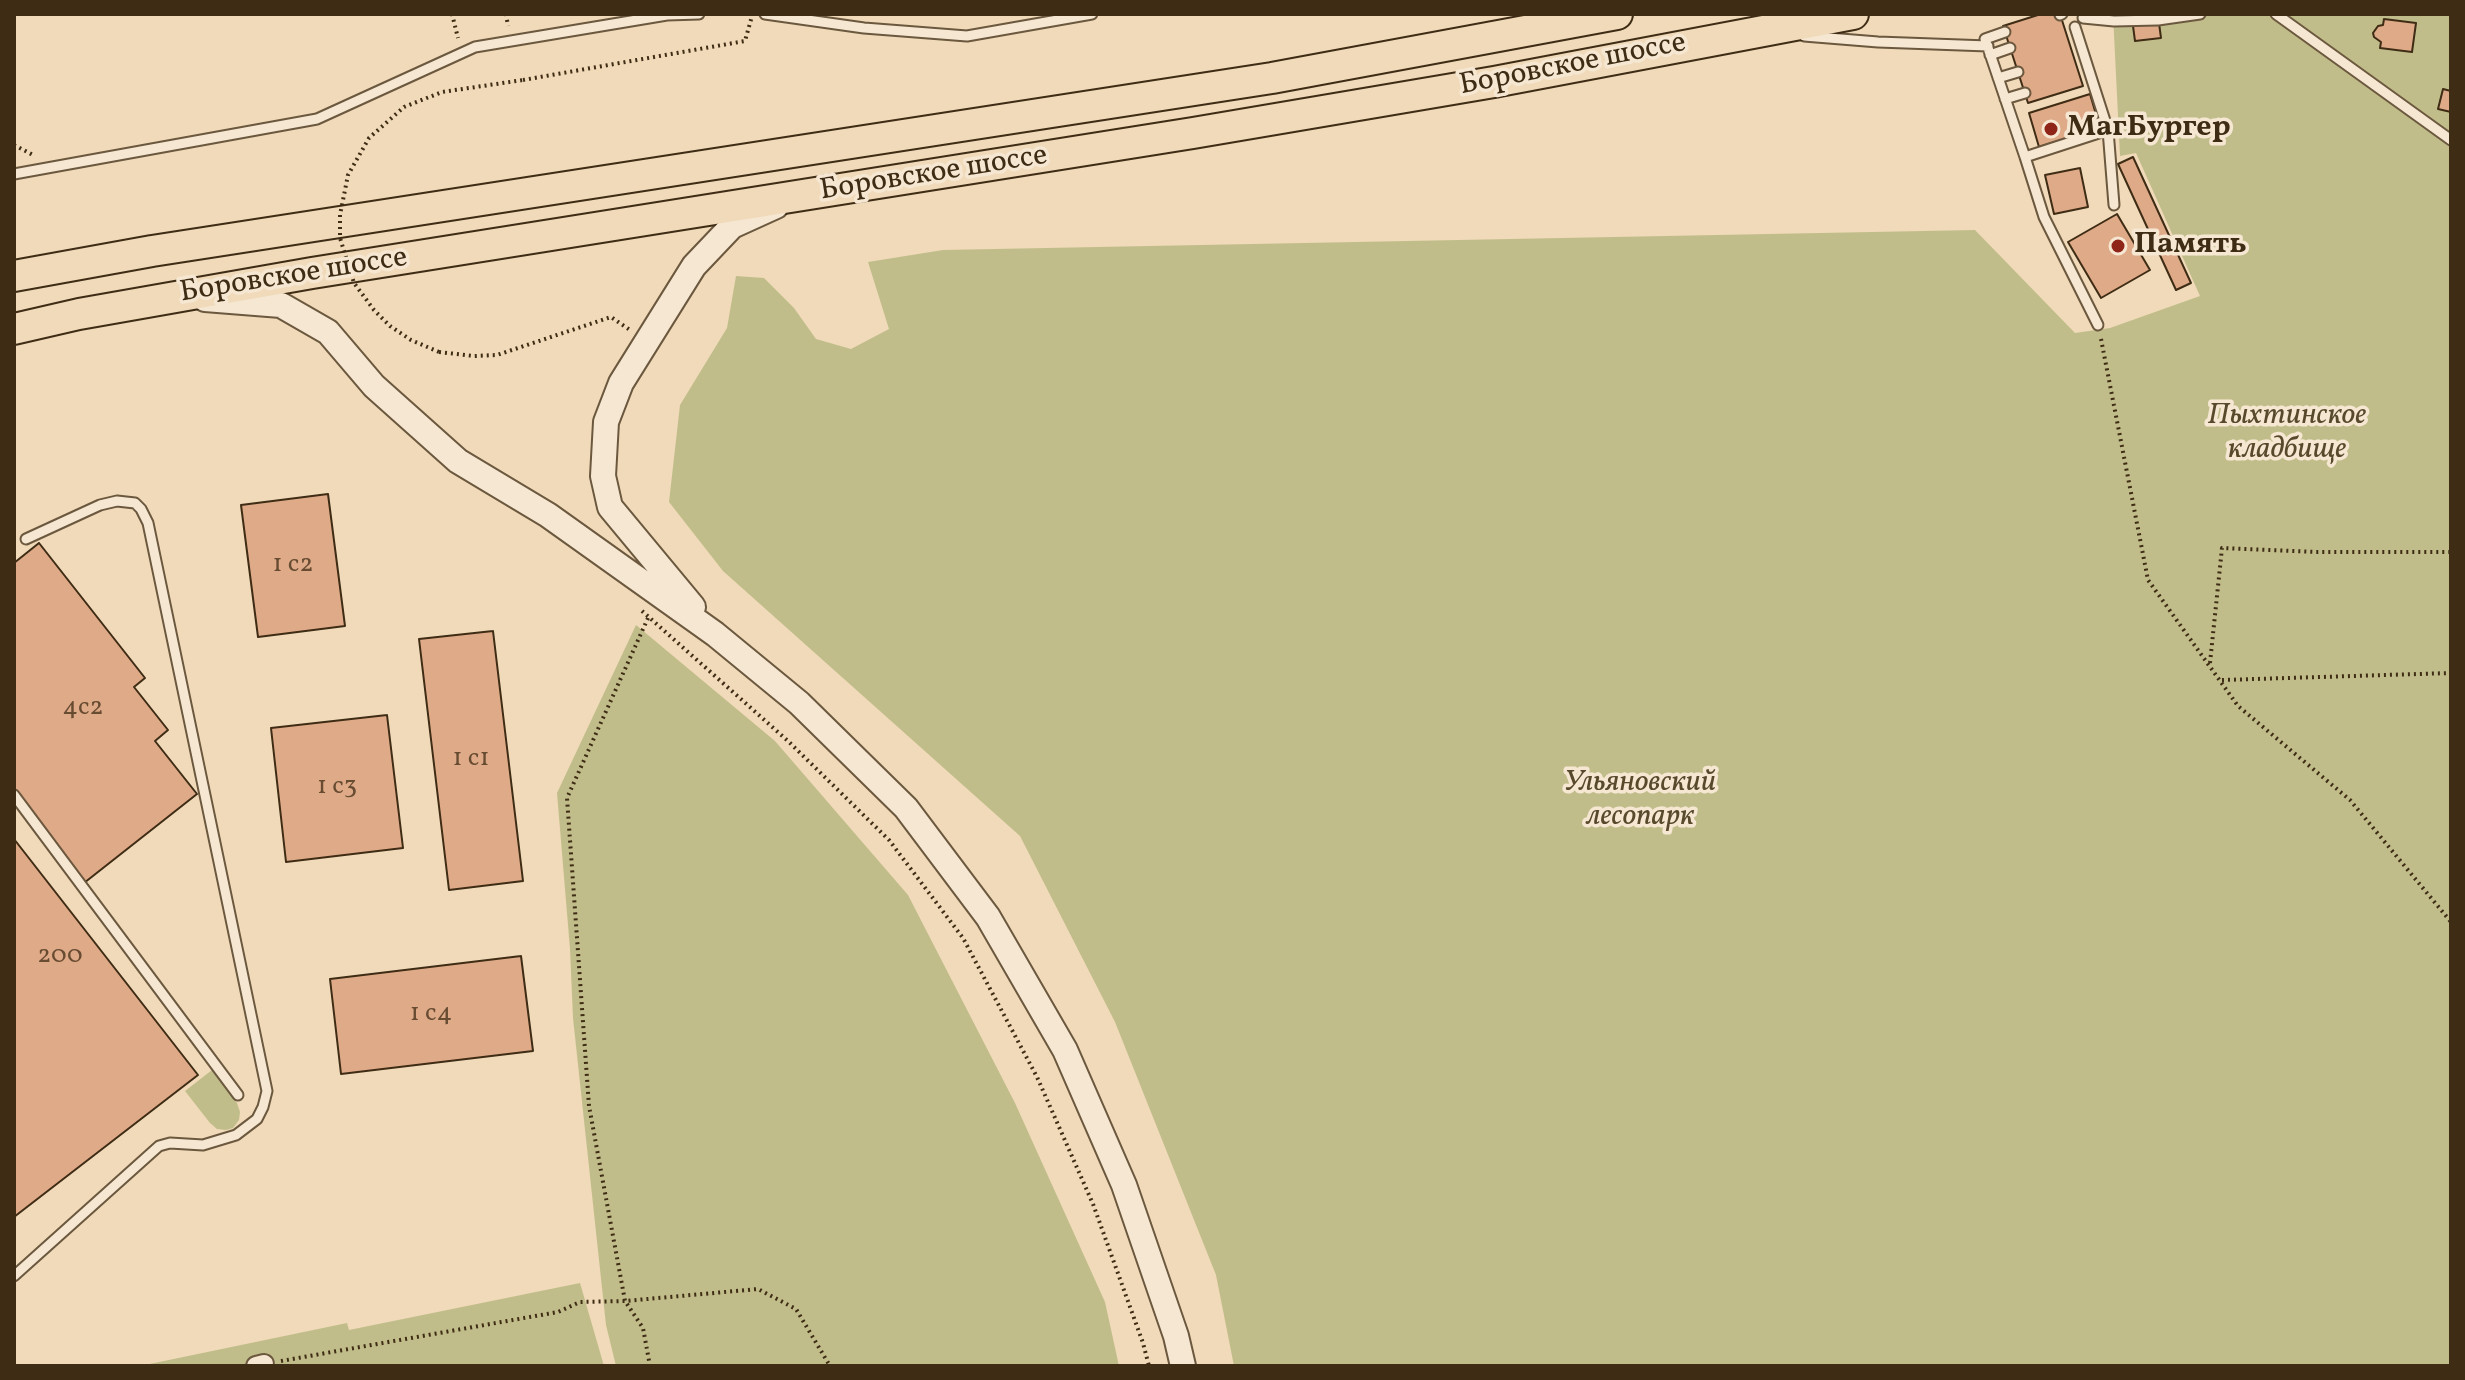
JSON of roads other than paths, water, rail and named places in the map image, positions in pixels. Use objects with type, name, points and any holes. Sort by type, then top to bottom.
[{"type":"main road","name":"Боровское шоссе","points":[[14,276],[152,251],[1272,78],[1617,14]]},
{"type":"main road","name":"Боровское шоссе","points":[[14,329],[174,297],[1449,90],[1853,14]]},
{"type":"street","points":[[715,634],[610,507],[603,476],[606,422],[621,383],[694,266],[732,226],[800,196]]},
{"type":"street","points":[[174,297],[281,305],[328,332],[374,386],[458,461],[548,515],[715,634],[799,703],[906,808],[988,917],[1065,1050],[1124,1185],[1176,1336],[1183,1366]]},
{"type":"lane","points":[[14,174],[317,119],[475,47],[667,15],[699,14]]},
{"type":"lane","points":[[765,14],[864,28],[967,36],[1092,14]]},
{"type":"lane","points":[[2114,205],[2108,130],[2084,74],[2070,29],[2083,16],[2114,21],[2158,20],[2200,14]]},
{"type":"lane","points":[[2276,14],[2451,140]]},
{"type":"lane","points":[[1760,32],[1989,50],[2010,48]]},
{"type":"lane","points":[[2005,32],[1985,39],[2044,217],[2098,325]]},
{"type":"lane","points":[[1998,78],[2018,72]]},
{"type":"lane","points":[[2005,99],[2025,93]]},
{"type":"lane","points":[[2025,157],[2108,130]]},
{"type":"lane","points":[[14,1276],[159,1146],[170,1143],[203,1145],[236,1135],[257,1119],[267,1091],[148,523],[135,503],[117,501],[100,505],[26,539]]},
{"type":"lane","points":[[14,795],[238,1095]]},
{"type":"place","name":"МагБургер","points":[[2051,129]]},
{"type":"place","name":"Память","points":[[2118,246]]},
{"type":"park label","name":"Пыхтинское кладбище","points":[[2287,434]]},
{"type":"park label","name":"Ульяновский лесопарк","points":[[1640,801]]}]
